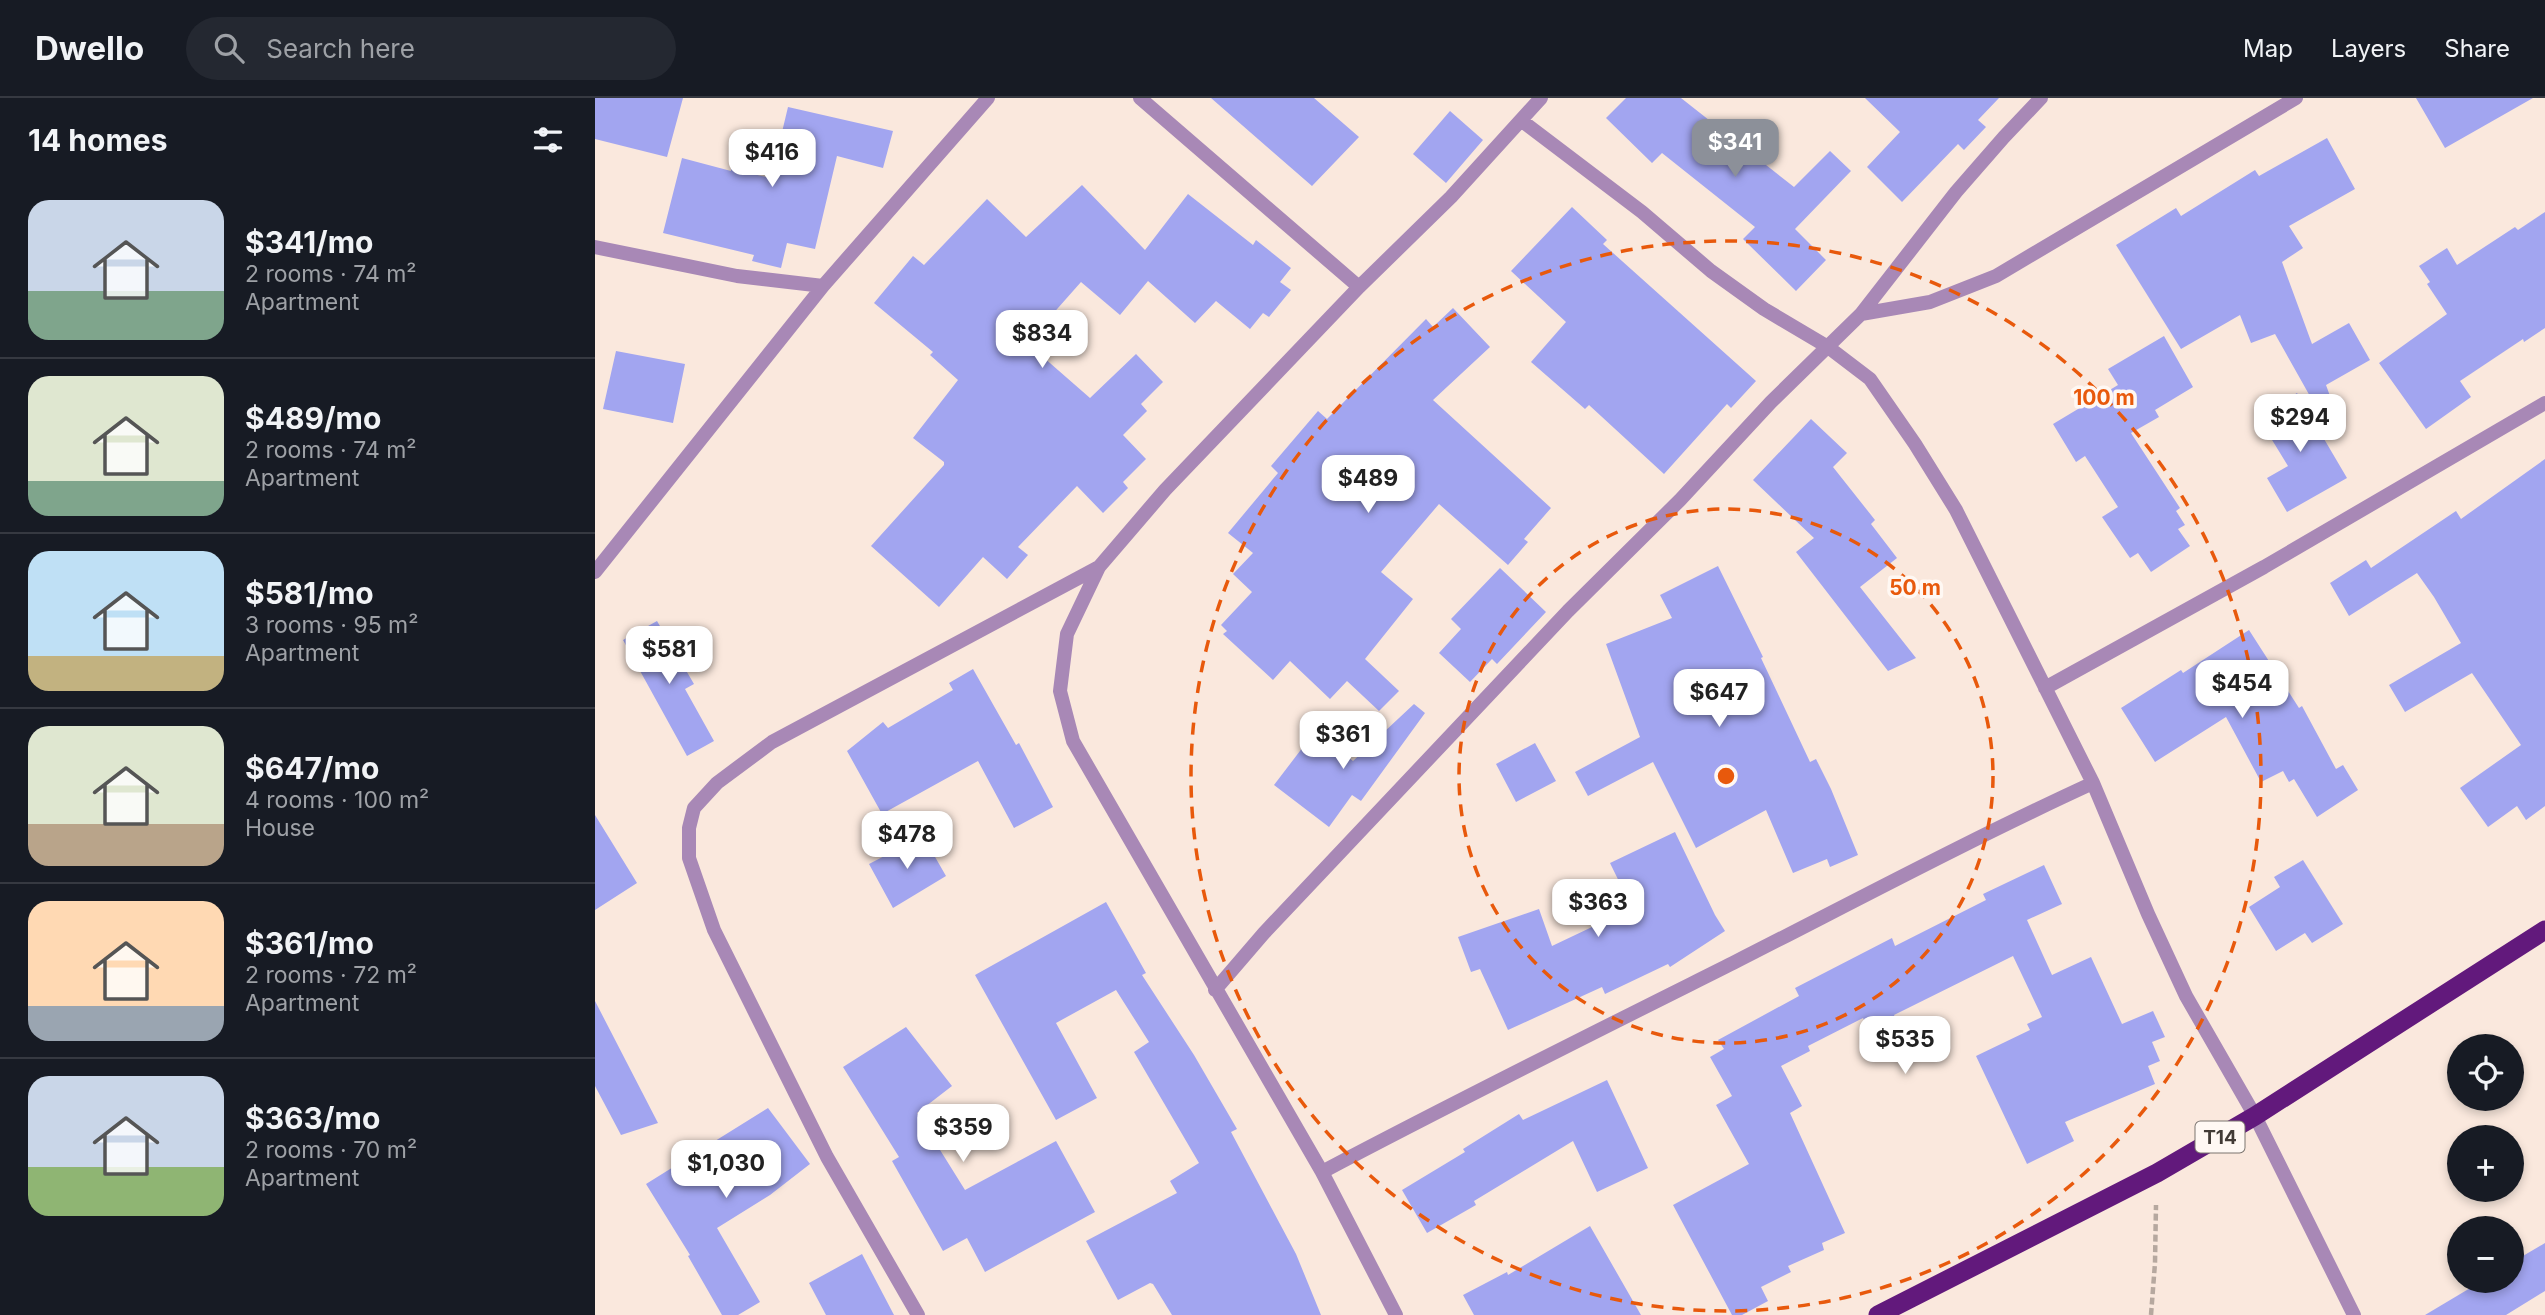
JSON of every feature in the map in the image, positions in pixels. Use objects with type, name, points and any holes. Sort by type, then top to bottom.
[{"type":"highway","name":"T14","points":[[1878,1315],[2157,1173],[2255,1116],[2545,930]]},
{"type":"street","points":[[595,572],[823,286],[988,98]]},
{"type":"street","points":[[1140,98],[1359,287]]},
{"type":"street","points":[[1396,1315],[1322,1172],[1073,741],[1060,691],[1067,634],[1099,567],[1165,490],[1359,287],[1451,197],[1541,98]]},
{"type":"street","points":[[1215,990],[1264,933],[1568,611],[1680,500],[1771,402],[1861,314],[1956,192],[2041,98]]},
{"type":"street","points":[[1861,314],[1930,302],[1996,276],[2296,98]]},
{"type":"street","points":[[1522,121],[1763,309],[1828,347],[1870,379],[1956,510],[2093,783],[2186,996],[2255,1116],[2354,1315]]},
{"type":"street","points":[[595,247],[737,276],[823,286]]},
{"type":"street","points":[[2045,688],[2264,567],[2545,402]]},
{"type":"street","points":[[918,1315],[827,1157],[714,930],[689,858],[689,828],[694,808],[717,782],[772,742],[1099,567]]},
{"type":"street","points":[[1322,1172],[1850,901],[1917,870],[1987,832],[2093,783]]},
{"type":"path","points":[[2151,1315],[2157,1173]]},
{"type":"building","points":[[595,98],[683,98],[667,157],[595,139]]},
{"type":"building","points":[[1211,98],[1314,98],[1359,137],[1312,186]]},
{"type":"building","points":[[1626,98],[1681,98],[1794,187],[1830,151],[1851,171],[1795,229],[1826,260],[1796,291],[1743,239],[1755,227],[1662,153],[1652,163],[1606,118]]},
{"type":"building","points":[[1865,98],[1999,98],[1978,120],[1986,127],[1964,150],[1958,144],[1902,202],[1867,167],[1900,132]]},
{"type":"building","points":[[2416,98],[2533,98],[2445,148]]},
{"type":"building","points":[[788,107],[893,131],[883,168],[837,156],[815,249],[787,243],[781,268],[752,261],[754,255],[663,233],[682,158],[771,178]]},
{"type":"building","points":[[1450,111],[1483,140],[1446,183],[1413,154]]},
{"type":"building","points":[[2327,138],[2355,189],[2289,226],[2303,248],[2282,262],[2312,344],[2349,323],[2370,360],[2326,385],[2334,407],[2320,414],[2275,334],[2251,343],[2240,315],[2181,349],[2116,245],[2176,208],[2181,216],[2255,170],[2259,176]]},
{"type":"building","points":[[1082,185],[1145,250],[1188,194],[1253,245],[1256,240],[1291,268],[1280,282],[1291,290],[1269,317],[1263,313],[1250,329],[1216,301],[1195,323],[1148,281],[1120,315],[1081,282],[1027,343],[1090,398],[1136,354],[1163,382],[1141,404],[1147,411],[1123,435],[1146,459],[1123,482],[1128,488],[1103,513],[1077,486],[1018,547],[1028,555],[1007,579],[983,557],[939,607],[871,546],[944,465],[944,462],[913,438],[958,380],[930,355],[933,352],[874,303],[913,256],[924,265],[987,199],[1026,237]]},
{"type":"building","points":[[1572,207],[1607,240],[1603,244],[1756,381],[1731,408],[1727,404],[1664,474],[1589,405],[1585,409],[1531,362],[1566,322],[1511,271]]},
{"type":"building","points":[[2545,212],[2545,328],[2524,342],[2523,339],[2460,381],[2471,397],[2426,429],[2379,363],[2447,314],[2427,284],[2430,282],[2419,266],[2447,248],[2457,265],[2515,227],[2518,230]]},
{"type":"building","points":[[1453,308],[1490,347],[1433,400],[1551,508],[1524,539],[1528,542],[1508,565],[1439,504],[1381,572],[1413,599],[1365,659],[1399,691],[1379,711],[1347,681],[1330,699],[1290,661],[1273,680],[1223,634],[1227,631],[1221,625],[1252,592],[1233,574],[1253,553],[1228,533],[1278,473],[1271,466],[1318,411],[1327,419],[1426,319],[1433,327]]},
{"type":"building","points":[[2164,336],[2193,387],[2155,410],[2159,417],[2131,433],[2180,508],[2176,511],[2185,525],[2178,529],[2190,546],[2151,572],[2138,553],[2130,558],[2102,517],[2118,507],[2085,456],[2076,462],[2053,424],[2118,385],[2108,369]]},
{"type":"building","points":[[616,351],[685,364],[673,423],[603,409]]},
{"type":"building","points":[[2297,393],[2347,478],[2287,512],[2267,478],[2288,466],[2258,417]]},
{"type":"building","points":[[1811,419],[1847,453],[1833,467],[1875,520],[1871,524],[1897,558],[1860,587],[1916,658],[1888,671],[1796,552],[1814,538],[1753,480]]},
{"type":"building","points":[[2545,459],[2545,806],[2526,820],[2517,806],[2488,827],[2460,788],[2521,745],[2472,673],[2405,712],[2389,685],[2461,643],[2434,597],[2417,573],[2349,616],[2330,583],[2366,560],[2371,568],[2456,511],[2461,519]]},
{"type":"building","points":[[1718,566],[1810,762],[1816,759],[1831,789],[1858,855],[1830,867],[1827,859],[1793,873],[1766,810],[1696,848],[1653,762],[1588,796],[1575,772],[1640,737],[1606,644],[1672,618],[1660,595]]},
{"type":"building","points":[[1500,568],[1546,612],[1497,664],[1492,659],[1470,682],[1439,653],[1461,629],[1451,619]]},
{"type":"building","points":[[657,621],[694,684],[685,689],[714,741],[687,756],[623,640]]},
{"type":"building","points":[[2249,630],[2299,708],[2302,706],[2336,769],[2343,765],[2358,790],[2317,817],[2294,779],[2289,782],[2283,771],[2261,782],[2226,717],[2155,762],[2121,708],[2181,670],[2183,673]]},
{"type":"building","points":[[973,669],[1016,745],[1019,743],[1053,807],[1014,828],[978,761],[882,814],[847,751],[883,722],[888,728],[953,690],[949,683]]},
{"type":"building","points":[[1414,704],[1425,713],[1361,801],[1352,795],[1329,827],[1274,785],[1303,747],[1315,756],[1327,741],[1353,761]]},
{"type":"building","points":[[1535,743],[1556,781],[1516,802],[1496,764]]},
{"type":"building","points":[[595,815],[637,883],[595,910]]},
{"type":"building","points":[[1675,832],[1725,931],[1670,967],[1668,964],[1605,994],[1602,987],[1508,1030],[1480,969],[1471,972],[1458,937],[1539,909],[1552,946],[1632,908],[1610,863]]},
{"type":"building","points":[[923,836],[946,876],[893,908],[869,864]]},
{"type":"building","points":[[2303,860],[2343,924],[2312,943],[2305,933],[2276,951],[2249,907],[2280,887],[2274,877]]},
{"type":"building","points":[[2044,865],[2062,904],[2027,920],[2052,975],[2091,957],[2122,1024],[2153,1011],[2165,1037],[2152,1042],[2160,1061],[2148,1066],[2155,1084],[2065,1122],[2074,1141],[2027,1164],[1976,1056],[2030,1030],[2027,1024],[2042,1017],[2013,956],[1894,1015],[1897,1022],[1872,1035],[1863,1018],[1808,1046],[1810,1051],[1781,1066],[1802,1106],[1790,1113],[1845,1233],[1822,1243],[1824,1250],[1788,1266],[1791,1272],[1761,1287],[1768,1301],[1742,1315],[1732,1315],[1673,1205],[1749,1164],[1716,1105],[1732,1096],[1710,1057],[1724,1049],[1718,1040],[1799,996],[1795,988],[1892,938],[1895,946],[1986,900],[1983,894]]},
{"type":"building","points":[[1106,902],[1146,973],[1142,975],[1194,1055],[1237,1129],[1231,1132],[1296,1254],[1321,1315],[1172,1315],[1150,1283],[1118,1300],[1086,1241],[1177,1193],[1170,1181],[1199,1163],[1134,1052],[1149,1042],[1116,990],[1056,1023],[1097,1098],[1056,1120],[975,975]]},
{"type":"building","points":[[595,1001],[658,1123],[621,1135],[595,1086]]},
{"type":"building","points":[[906,1027],[952,1086],[917,1113],[965,1190],[1056,1141],[1095,1212],[985,1272],[967,1238],[943,1251],[892,1161],[899,1157],[843,1067]]},
{"type":"building","points":[[1607,1080],[1648,1168],[1597,1192],[1573,1141],[1474,1201],[1476,1205],[1427,1233],[1402,1190],[1465,1152],[1463,1149],[1519,1114],[1523,1120]]},
{"type":"building","points":[[768,1108],[810,1164],[770,1195],[717,1228],[760,1302],[738,1315],[722,1315],[688,1256],[690,1255],[646,1184]]},
{"type":"building","points":[[1590,1226],[1641,1315],[1474,1315],[1463,1295],[1507,1272],[1508,1275]]},
{"type":"building","points":[[2545,1243],[2545,1291],[2506,1315],[2425,1315],[2462,1293],[2524,1293],[2524,1255]]},
{"type":"building","points":[[862,1254],[894,1315],[826,1315],[809,1283]]}]
